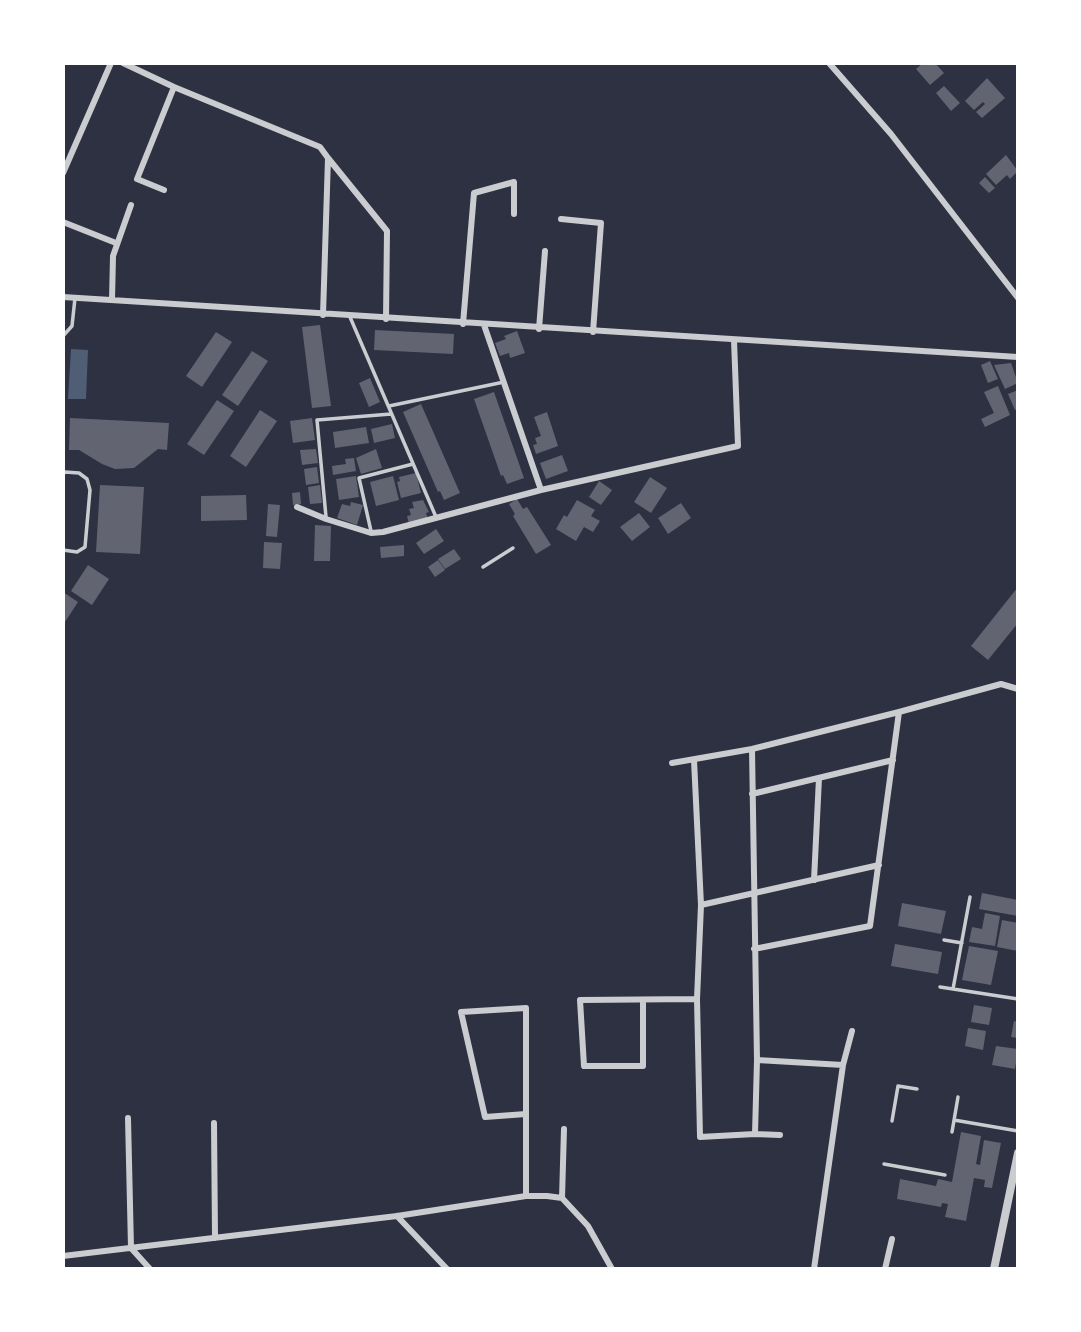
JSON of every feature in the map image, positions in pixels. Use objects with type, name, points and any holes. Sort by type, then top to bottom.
[{"type":"street","points":[[63,173],[111,63]]},
{"type":"street","points":[[123,63],[320,147],[387,231],[386,319]]},
{"type":"street","points":[[829,63],[891,134],[1018,298]]},
{"type":"street","points":[[164,190],[137,179],[174,87]]},
{"type":"street","points":[[323,315],[328,158]]},
{"type":"street","points":[[463,324],[474,193],[514,182],[514,214]]},
{"type":"street","points":[[112,300],[113,256],[131,205]]},
{"type":"street","points":[[562,219],[601,223],[593,332]]},
{"type":"street","points":[[63,222],[116,243]]},
{"type":"street","points":[[539,328],[545,251]]},
{"type":"street","points":[[63,297],[1018,357]]},
{"type":"street","points":[[484,325],[541,490]]},
{"type":"street","points":[[296,507],[371,533],[383,532],[541,490],[738,446],[734,340]]},
{"type":"street","points":[[673,763],[752,749],[1001,684],[1014,686],[1018,690]]},
{"type":"street","points":[[754,949],[870,926],[899,712]]},
{"type":"street","points":[[752,749],[757,1060],[755,1133]]},
{"type":"street","points":[[694,760],[701,905],[697,999],[700,1137],[755,1133],[780,1135]]},
{"type":"street","points":[[752,794],[893,760]]},
{"type":"street","points":[[814,880],[820,778]]},
{"type":"street","points":[[701,905],[879,865]]},
{"type":"street","points":[[643,1000],[643,1066],[584,1066],[579,1000],[697,999]]},
{"type":"street","points":[[526,1114],[485,1117],[461,1012],[526,1008],[526,1114],[526,1196]]},
{"type":"street","points":[[814,1269],[843,1065],[852,1031]]},
{"type":"street","points":[[757,1060],[843,1065]]},
{"type":"street","points":[[128,1118],[131,1248],[150,1269]]},
{"type":"street","points":[[214,1124],[215,1238]]},
{"type":"street","points":[[562,1198],[564,1129]]},
{"type":"street","points":[[994,1269],[1018,1153]]},
{"type":"street","points":[[63,1256],[397,1216],[526,1196],[562,1198],[588,1226],[612,1269]]},
{"type":"street","points":[[1009,1198],[1018,1202]]},
{"type":"street","points":[[397,1216],[447,1269]]},
{"type":"street","points":[[885,1269],[892,1240]]},
{"type":"lane","points":[[63,337],[72,326],[75,298]]},
{"type":"lane","points":[[350,317],[437,519]]},
{"type":"lane","points":[[388,406],[504,382]]},
{"type":"lane","points":[[326,519],[317,420],[391,414]]},
{"type":"lane","points":[[371,533],[359,478],[413,464]]},
{"type":"lane","points":[[63,550],[77,552],[85,547],[90,490],[87,480],[79,473],[64,471]]},
{"type":"lane","points":[[483,567],[513,548]]},
{"type":"lane","points":[[953,989],[970,897]]},
{"type":"lane","points":[[944,940],[962,943]]},
{"type":"lane","points":[[940,986],[1018,999]]},
{"type":"lane","points":[[891,1121],[898,1086],[917,1089]]},
{"type":"lane","points":[[952,1132],[958,1097]]},
{"type":"lane","points":[[954,1120],[1018,1131]]},
{"type":"lane","points":[[884,1164],[945,1174]]},
{"type":"water","points":[[71,349],[88,350],[86,399],[68,399]]},
{"type":"building","points":[[923,63],[935,63],[944,73],[930,85],[916,69]]},
{"type":"building","points":[[987,78],[1005,98],[982,118],[976,112],[985,104],[983,102],[974,110],[965,101]]},
{"type":"building","points":[[944,86],[960,103],[951,111],[936,93]]},
{"type":"building","points":[[1006,155],[1018,171],[1010,179],[1007,175],[996,185],[986,174]]},
{"type":"building","points":[[985,177],[995,188],[989,193],[979,183]]},
{"type":"building","points":[[320,325],[331,406],[312,408],[302,327]]},
{"type":"building","points":[[375,330],[454,334],[453,354],[374,350]]},
{"type":"building","points":[[517,331],[525,353],[510,358],[509,353],[500,356],[495,343]]},
{"type":"building","points":[[216,332],[232,342],[202,387],[186,376]]},
{"type":"building","points":[[252,351],[268,361],[238,406],[222,395]]},
{"type":"building","points":[[990,361],[998,379],[988,383],[981,365]]},
{"type":"building","points":[[1011,363],[1018,383],[1005,389],[994,365]]},
{"type":"building","points":[[370,378],[380,402],[369,407],[359,383]]},
{"type":"building","points":[[998,386],[1010,415],[985,427],[981,419],[994,413],[984,392]]},
{"type":"building","points":[[1018,390],[1018,409],[1015,410],[1008,394]]},
{"type":"building","points":[[494,392],[524,478],[507,484],[503,475],[501,476],[474,399]]},
{"type":"building","points":[[217,400],[234,411],[204,455],[187,444]]},
{"type":"building","points":[[421,404],[460,493],[444,500],[403,412]]},
{"type":"building","points":[[260,410],[277,421],[246,467],[230,456]]},
{"type":"building","points":[[547,412],[558,446],[536,454],[533,445],[537,444],[535,438],[541,436],[534,417]]},
{"type":"building","points":[[70,418],[169,423],[167,450],[158,449],[134,468],[115,469],[79,450],[69,450]]},
{"type":"building","points":[[312,418],[315,440],[293,443],[290,421]]},
{"type":"building","points":[[392,424],[395,438],[374,443],[371,429]]},
{"type":"building","points":[[366,427],[369,443],[335,448],[333,432]]},
{"type":"building","points":[[316,449],[318,463],[302,465],[300,450]]},
{"type":"building","points":[[376,449],[382,468],[361,474],[356,458]]},
{"type":"building","points":[[562,455],[568,471],[546,479],[540,463]]},
{"type":"building","points":[[354,458],[356,471],[333,475],[332,466],[346,464],[345,459]]},
{"type":"building","points":[[317,467],[319,483],[306,485],[304,469]]},
{"type":"building","points":[[416,473],[421,493],[401,498],[397,482],[400,481],[399,477]]},
{"type":"building","points":[[356,476],[359,497],[339,500],[336,479]]},
{"type":"building","points":[[393,476],[399,500],[376,506],[370,482]]},
{"type":"building","points":[[650,477],[667,488],[651,513],[634,502]]},
{"type":"building","points":[[599,481],[612,490],[601,505],[589,497]]},
{"type":"building","points":[[100,485],[144,487],[140,554],[96,552]]},
{"type":"building","points":[[320,485],[322,503],[310,504],[308,487]]},
{"type":"building","points":[[300,492],[301,504],[293,505],[292,493]]},
{"type":"building","points":[[246,495],[247,520],[201,521],[201,496]]},
{"type":"building","points":[[517,499],[523,509],[527,507],[551,545],[536,554],[513,516],[515,514],[509,504]]},
{"type":"building","points":[[423,500],[429,512],[426,513],[428,519],[409,524],[407,516],[411,515],[409,509],[414,508],[412,502]]},
{"type":"building","points":[[577,500],[595,510],[591,516],[600,521],[593,532],[584,527],[576,541],[556,529]]},
{"type":"building","points":[[351,502],[363,505],[357,525],[337,518],[342,504],[350,506]]},
{"type":"building","points":[[681,503],[691,518],[668,534],[658,518]]},
{"type":"building","points":[[268,504],[280,505],[277,537],[266,536]]},
{"type":"building","points":[[639,513],[650,527],[632,541],[620,527]]},
{"type":"building","points":[[315,525],[331,526],[330,561],[314,561]]},
{"type":"building","points":[[436,529],[444,541],[424,554],[416,543]]},
{"type":"building","points":[[264,542],[282,543],[280,569],[263,568]]},
{"type":"building","points":[[404,545],[404,556],[381,558],[380,547]]},
{"type":"building","points":[[454,549],[461,559],[445,569],[438,559]]},
{"type":"building","points":[[438,560],[445,570],[435,577],[428,567]]},
{"type":"building","points":[[88,565],[109,579],[92,605],[71,591]]},
{"type":"building","points":[[1018,587],[1018,623],[988,660],[971,646]]},
{"type":"building","points":[[63,592],[78,602],[63,625]]},
{"type":"building","points":[[982,893],[1018,900],[1018,916],[979,909]]},
{"type":"building","points":[[902,903],[946,911],[941,934],[898,926]]},
{"type":"building","points":[[985,913],[1000,916],[995,946],[969,942],[972,927],[982,929]]},
{"type":"building","points":[[1002,920],[1018,923],[1018,951],[997,947]]},
{"type":"building","points":[[895,944],[942,952],[938,974],[891,966]]},
{"type":"building","points":[[969,946],[998,951],[991,985],[962,980]]},
{"type":"building","points":[[974,1005],[992,1008],[989,1025],[971,1022]]},
{"type":"building","points":[[1014,1021],[1018,1022],[1018,1038],[1011,1037]]},
{"type":"building","points":[[968,1028],[986,1031],[983,1050],[965,1046]]},
{"type":"building","points":[[996,1046],[1018,1049],[1015,1069],[992,1065]]},
{"type":"building","points":[[961,1132],[981,1136],[976,1164],[980,1165],[984,1140],[1001,1143],[992,1188],[984,1187],[985,1180],[974,1178],[966,1221],[945,1217],[948,1204],[942,1203],[941,1207],[897,1199],[900,1179],[936,1186],[938,1179],[952,1182]]}]
